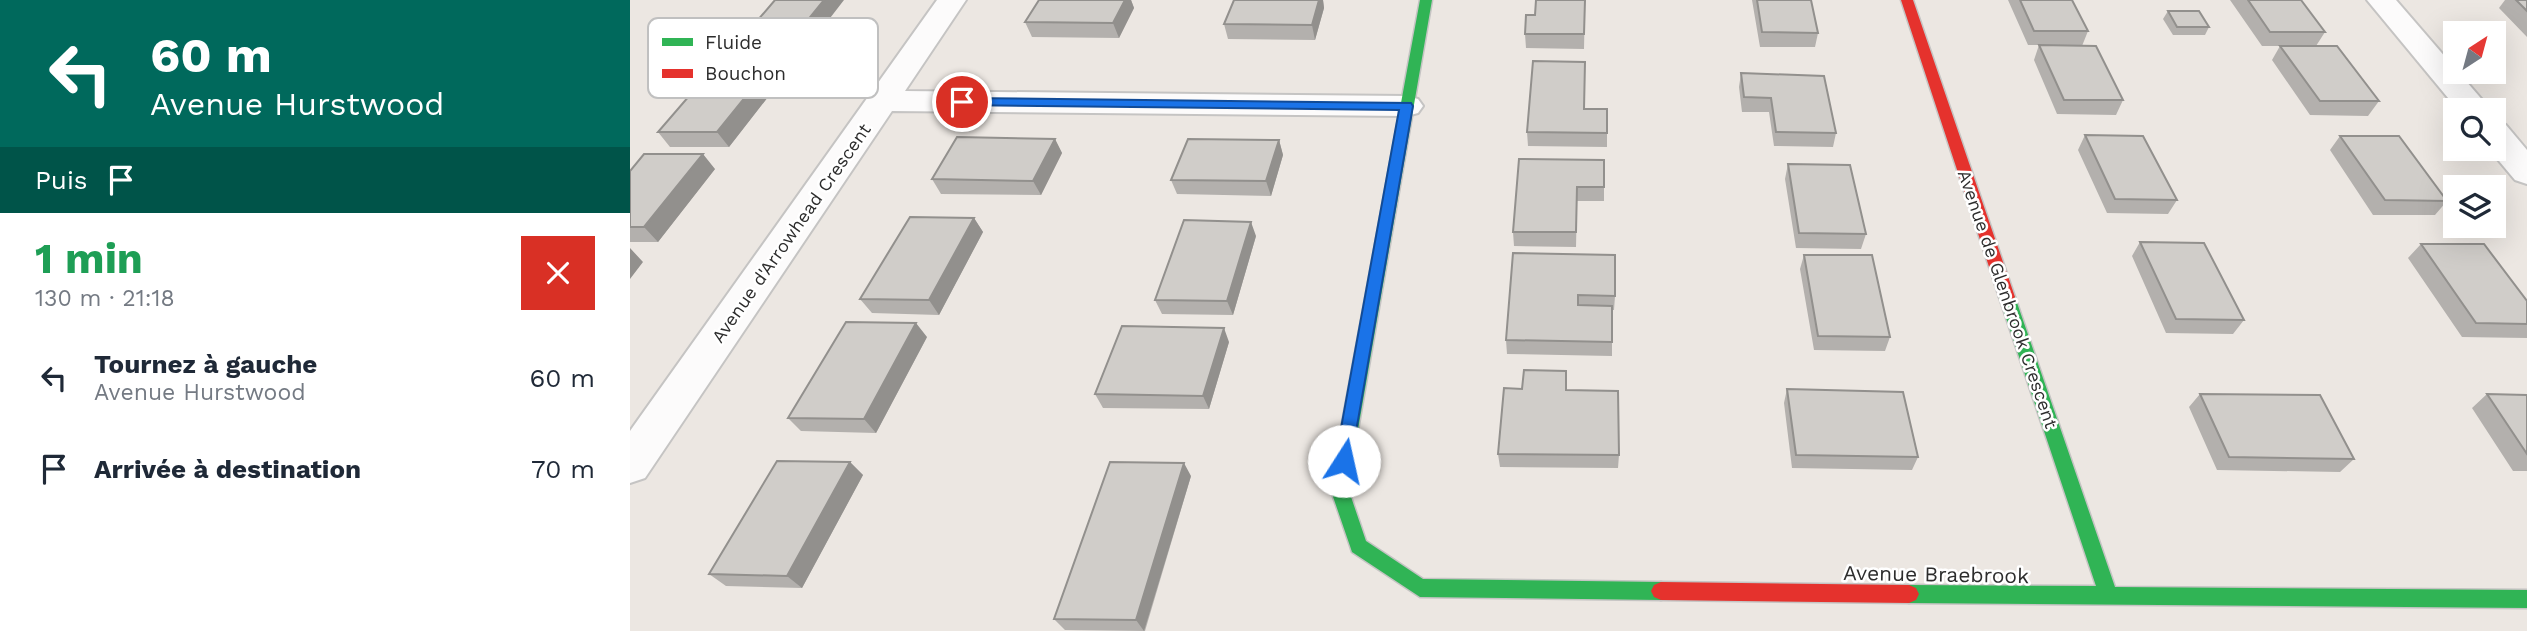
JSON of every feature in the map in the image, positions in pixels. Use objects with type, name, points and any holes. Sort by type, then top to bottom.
[{"type":"street","name":"Avenue d'Arrowhead Crescent","points":[[630,465],[952,0]]},
{"type":"street","points":[[882,101],[1407,106],[1426,0]]},
{"type":"street","name":"Avenue de Glenbrook Crescent","points":[[1908,0],[2109,597]]},
{"type":"street","points":[[2381,0],[2465,98]]},
{"type":"street","name":"Avenue Braebrook","points":[[1407,106],[1339,488],[1359,545],[1420,588],[2109,597],[2527,598]]},
{"type":"street","points":[[2506,147],[2527,172]]},
{"type":"building","points":[[775,0],[824,0],[809,18],[760,18]]},
{"type":"building","points":[[1039,0],[1125,0],[1113,23],[1025,22]]},
{"type":"building","points":[[1234,0],[1319,0],[1312,25],[1224,24]]},
{"type":"building","points":[[1536,0],[1585,0],[1584,34],[1525,34],[1526,15],[1535,15]]},
{"type":"building","points":[[1757,0],[1811,0],[1818,33],[1762,32]]},
{"type":"building","points":[[2020,0],[2072,0],[2088,31],[2034,31]]},
{"type":"building","points":[[2248,0],[2301,0],[2325,32],[2270,32]]},
{"type":"building","points":[[2516,0],[2527,0],[2527,11]]},
{"type":"building","points":[[2168,11],[2199,11],[2209,27],[2177,27]]},
{"type":"building","points":[[2039,45],[2096,46],[2123,100],[2064,100]]},
{"type":"building","points":[[2280,46],[2337,46],[2379,101],[2320,101]]},
{"type":"building","points":[[1533,61],[1585,62],[1584,109],[1607,109],[1607,133],[1527,132]]},
{"type":"building","points":[[1741,73],[1824,76],[1836,133],[1776,132],[1771,98],[1744,97]]},
{"type":"building","points":[[687,98],[745,98],[717,132],[658,132]]},
{"type":"building","points":[[2085,135],[2143,136],[2177,200],[2115,199]]},
{"type":"building","points":[[2340,136],[2399,136],[2443,196],[2443,201],[2385,200]]},
{"type":"building","points":[[957,137],[1055,139],[1033,181],[932,179]]},
{"type":"building","points":[[1188,139],[1279,140],[1266,181],[1171,180]]},
{"type":"building","points":[[644,154],[703,154],[644,227],[630,227],[630,171]]},
{"type":"building","points":[[1519,159],[1604,160],[1604,187],[1577,187],[1576,232],[1513,232]]},
{"type":"building","points":[[1788,164],[1850,165],[1866,234],[1799,233]]},
{"type":"building","points":[[910,217],[974,218],[929,300],[860,299]]},
{"type":"building","points":[[1184,220],[1251,222],[1227,301],[1155,300]]},
{"type":"building","points":[[2140,242],[2204,243],[2244,320],[2176,319]]},
{"type":"building","points":[[2421,244],[2484,244],[2527,301],[2527,324],[2476,323]]},
{"type":"building","points":[[1513,253],[1615,255],[1615,296],[1578,295],[1578,305],[1612,306],[1612,342],[1506,340]]},
{"type":"building","points":[[1804,255],[1872,255],[1890,337],[1818,336]]},
{"type":"building","points":[[846,322],[916,323],[864,419],[788,418]]},
{"type":"building","points":[[1122,326],[1224,328],[1203,396],[1095,394]]},
{"type":"building","points":[[1524,370],[1566,371],[1566,390],[1618,391],[1619,455],[1498,454],[1504,388],[1522,389]]},
{"type":"building","points":[[1787,389],[1903,392],[1918,457],[1796,455]]},
{"type":"building","points":[[2200,394],[2320,395],[2354,459],[2229,457]]},
{"type":"building","points":[[2487,394],[2527,395],[2527,454]]},
{"type":"building","points":[[777,461],[850,462],[787,576],[709,574]]},
{"type":"building","points":[[1110,462],[1184,463],[1136,620],[1054,619]]},
{"type":"traffic: fast","points":[[1426,0],[1339,488],[1359,546],[1420,588],[1661,591]]},
{"type":"traffic: fast","points":[[2007,297],[2109,597]]},
{"type":"traffic: fast","points":[[1909,594],[2527,599]]},
{"type":"traffic: jam","points":[[1907,0],[2007,297]]},
{"type":"traffic: jam","points":[[1661,591],[1909,594]]},
{"type":"route","points":[[962,102],[1407,106],[1344,461]]}]
